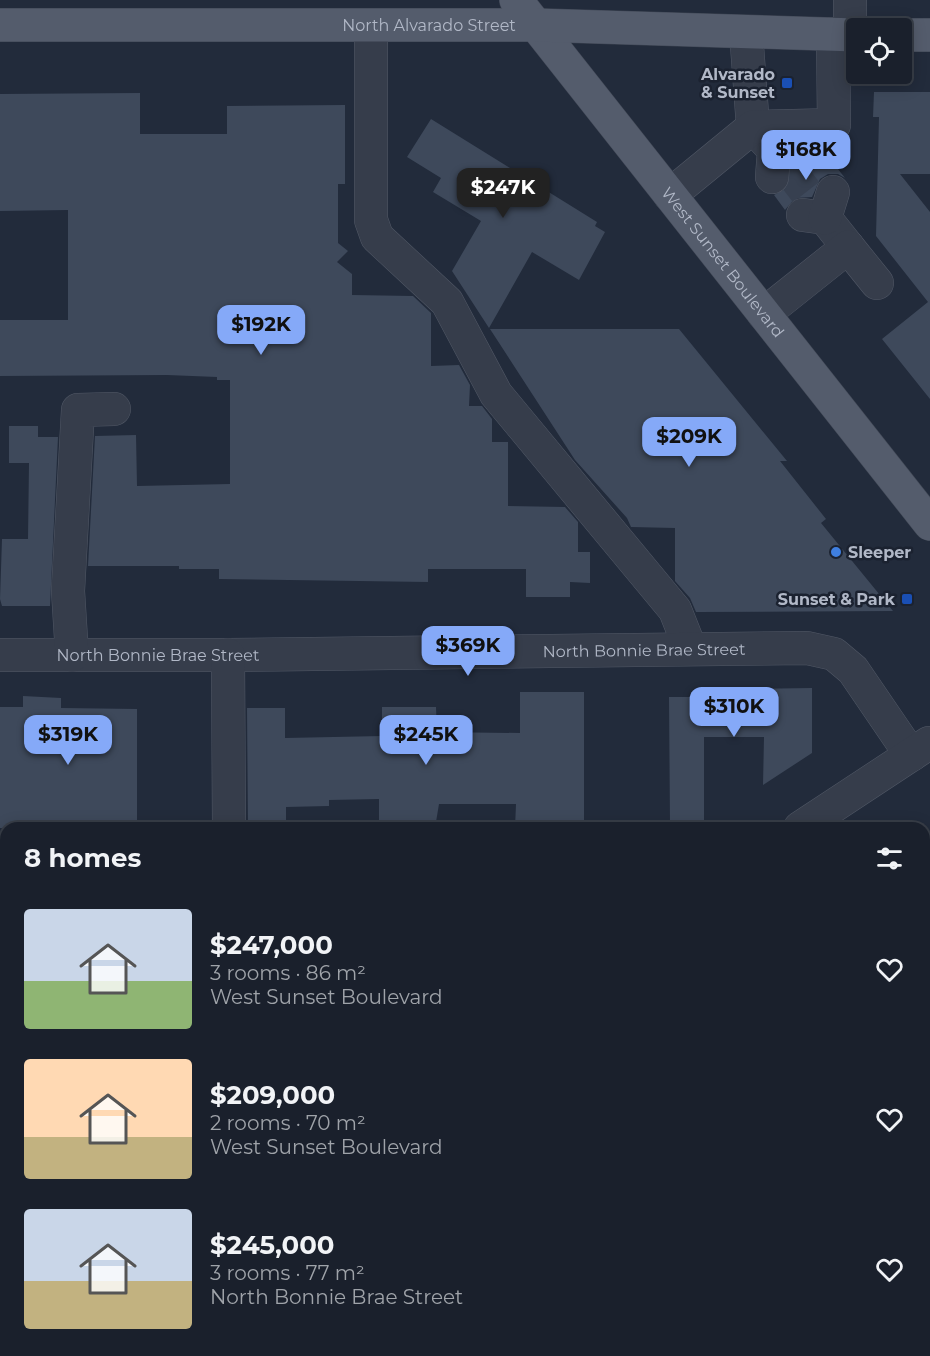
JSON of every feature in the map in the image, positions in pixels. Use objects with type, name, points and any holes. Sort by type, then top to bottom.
[{"type":"main road","name":"North Alvarado Street","points":[[0,25],[371,27],[526,13],[746,32],[846,35]]},
{"type":"main road","name":"West Sunset Boulevard","points":[[526,13],[930,524]]},
{"type":"main road","points":[[912,35],[930,35]]},
{"type":"street","points":[[848,18],[850,0]]},
{"type":"street","points":[[371,27],[371,220],[377,237],[447,302],[496,394],[675,610],[690,648]]},
{"type":"street","points":[[746,32],[778,154]]},
{"type":"street","points":[[670,195],[778,154],[834,125],[846,35]]},
{"type":"street","points":[[820,207],[877,283]]},
{"type":"street","points":[[764,314],[848,247]]},
{"type":"street","points":[[72,655],[68,591],[78,410],[114,409]]},
{"type":"street","name":"North Bonnie Brae Street","points":[[0,655],[228,656],[807,648],[834,654],[853,670],[921,749]]},
{"type":"street","points":[[228,656],[229,822]]},
{"type":"street","points":[[809,822],[921,749]]},
{"type":"building","points":[[874,92],[930,92],[930,174],[900,174],[930,212],[930,399],[882,339],[928,302],[876,236],[879,117],[873,117]]},
{"type":"building","points":[[140,93],[140,134],[227,134],[227,106],[345,105],[345,184],[338,184],[338,243],[348,251],[337,262],[352,274],[352,295],[413,296],[431,313],[431,366],[459,365],[470,385],[469,406],[482,406],[492,419],[492,442],[508,442],[508,506],[565,507],[578,522],[578,552],[590,552],[590,583],[570,582],[570,597],[526,597],[526,569],[428,569],[428,582],[219,579],[219,569],[179,569],[179,566],[88,566],[95,436],[136,435],[137,486],[230,484],[230,380],[217,380],[217,377],[167,375],[0,376],[0,320],[68,320],[68,210],[0,211],[0,94]]},
{"type":"building","points":[[431,119],[597,222],[595,226],[605,232],[579,280],[532,252],[489,328],[452,271],[481,221],[433,192],[441,178],[407,157]]},
{"type":"building","points":[[822,149],[845,178],[838,174],[828,174],[820,179],[812,197],[795,198],[785,210],[774,195],[787,188],[791,170],[812,169],[819,163]]},
{"type":"building","points":[[490,329],[679,329],[787,461],[780,461],[826,519],[821,523],[893,611],[696,612],[690,598],[675,581],[675,528],[631,527],[627,518],[575,460]]},
{"type":"building","points":[[9,426],[38,426],[38,437],[58,437],[50,606],[2,606],[0,599],[2,539],[28,539],[29,463],[9,463]]},
{"type":"building","points":[[812,688],[812,753],[763,785],[764,737],[704,737],[704,822],[670,822],[669,697],[739,697],[739,689]]},
{"type":"building","points":[[520,692],[584,692],[584,822],[515,822],[516,804],[439,804],[436,822],[379,822],[379,799],[329,800],[329,806],[286,807],[286,822],[248,822],[247,708],[285,708],[285,738],[382,736],[382,707],[436,707],[437,732],[520,733]]},
{"type":"building","points":[[23,696],[61,698],[61,708],[137,709],[137,822],[0,822],[0,707],[23,707]]},
{"type":"tunnel","points":[[786,166],[816,205]]},
{"type":"place","name":"Alvarado & Sunset","points":[[787,83]]},
{"type":"place","name":"Sleeper","points":[[836,552]]},
{"type":"place","name":"Sunset & Park","points":[[907,599]]}]
